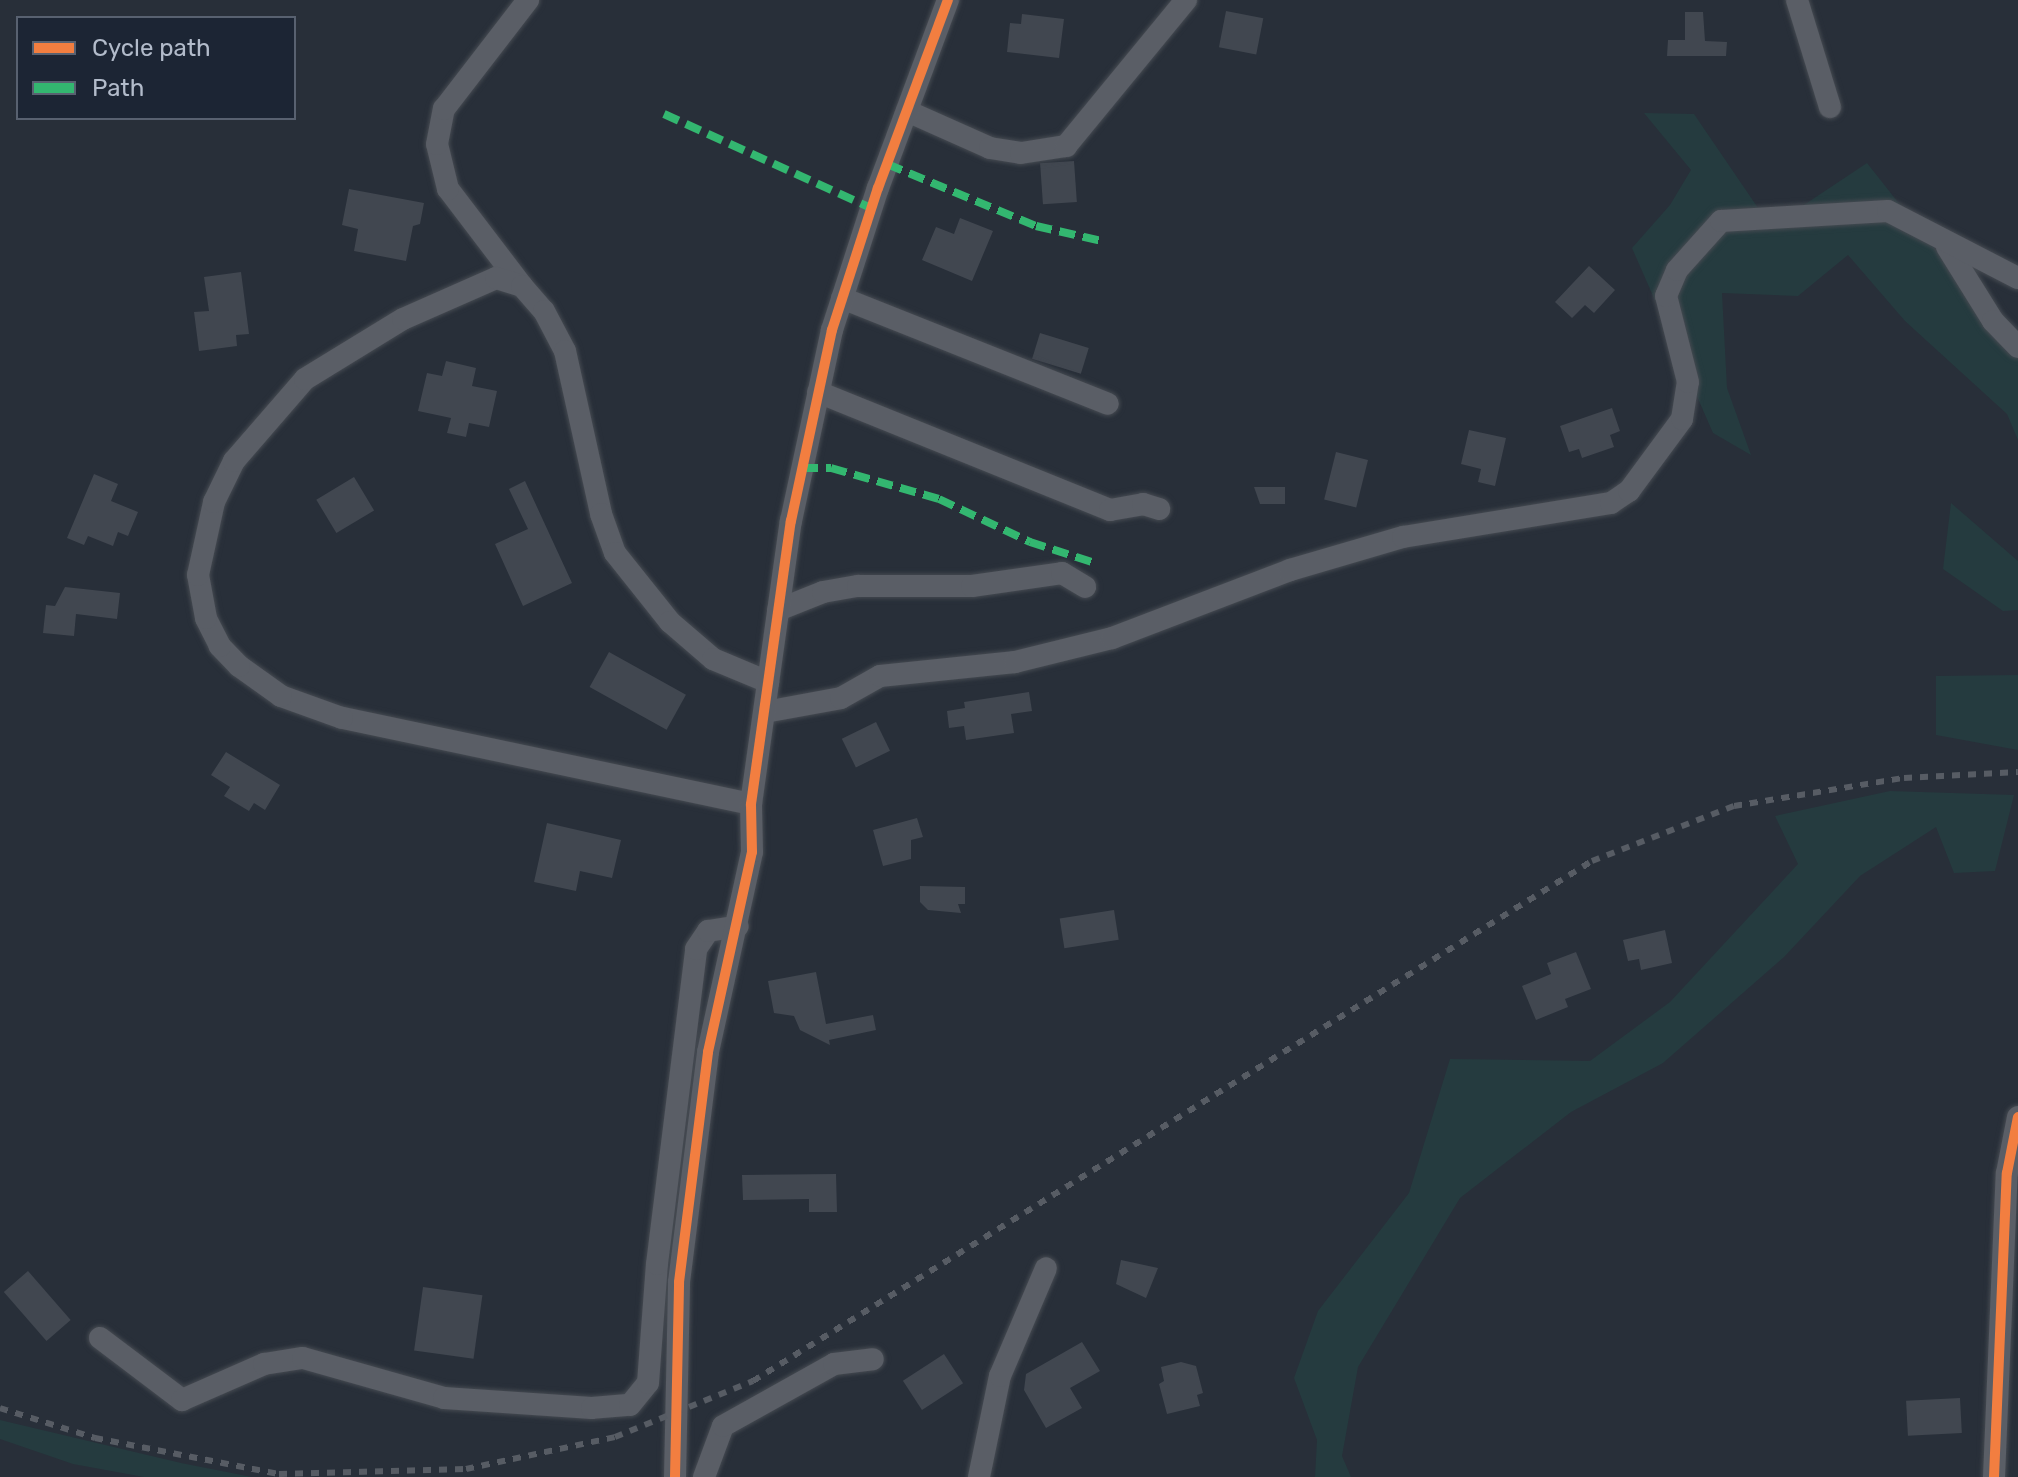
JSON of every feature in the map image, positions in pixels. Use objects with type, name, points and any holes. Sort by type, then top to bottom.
[{"type":"street","points":[[528,0],[460,83],[444,109],[437,144],[448,189],[544,311],[565,351],[601,514],[615,553],[670,622],[713,659],[768,682]]},
{"type":"street","points":[[675,1477],[679,1282],[708,1052],[752,852],[751,804],[778,610],[818,392],[842,298],[948,0]]},
{"type":"street","points":[[907,111],[990,148],[1021,153],[1066,146],[1186,0]]},
{"type":"street","points":[[1797,0],[1830,107]]},
{"type":"street","points":[[765,712],[841,698],[880,676],[998,664],[1112,638],[1290,570],[1403,537],[1611,503],[1629,491],[1682,419],[1688,382],[1666,296],[1677,270],[1713,226],[1729,219],[1888,211],[2018,278]]},
{"type":"street","points":[[1942,239],[1993,321],[2018,347]]},
{"type":"street","points":[[522,286],[496,278],[403,319],[295,388],[234,461],[214,502],[198,575],[206,618],[239,666],[281,696],[342,718],[751,804]]},
{"type":"street","points":[[842,298],[1108,404]]},
{"type":"street","points":[[818,392],[1110,510],[1143,504],[1159,509]]},
{"type":"street","points":[[778,610],[823,592],[858,586],[972,586],[1062,573],[1085,587]]},
{"type":"street","points":[[100,1338],[182,1400],[264,1364],[303,1358],[444,1398],[592,1408],[630,1405],[648,1383],[657,1264],[696,949],[708,931],[738,926]]},
{"type":"street","points":[[1994,1477],[2011,1259],[2007,1173],[2018,1117]]},
{"type":"street","points":[[979,1477],[1000,1376],[1046,1268]]},
{"type":"street","points":[[704,1477],[723,1426],[834,1364],[873,1359]]},
{"type":"green space","points":[[1644,113],[1694,114],[1771,227],[1867,163],[2018,354],[2018,440],[2007,414],[1905,321],[1848,255],[1798,296],[1722,293],[1727,388],[1751,455],[1713,433],[1632,248],[1670,205],[1691,170]]},
{"type":"green space","points":[[1951,503],[2018,561],[2018,610],[2003,611],[1943,569]]},
{"type":"green space","points":[[2018,675],[2018,750],[1936,735],[1936,676]]},
{"type":"green space","points":[[1890,791],[2014,795],[1995,871],[1954,873],[1936,827],[1860,876],[1784,957],[1663,1063],[1571,1112],[1460,1198],[1358,1367],[1342,1456],[1351,1477],[1315,1477],[1317,1440],[1294,1378],[1318,1311],[1409,1193],[1450,1059],[1590,1061],[1670,1002],[1798,864],[1775,816]]},
{"type":"green space","points":[[0,1420],[252,1477],[144,1477],[73,1464],[0,1439]]},
{"type":"building","points":[[1226,11],[1263,18],[1256,55],[1219,47]]},
{"type":"building","points":[[1685,12],[1703,12],[1705,41],[1727,42],[1726,56],[1667,56],[1668,40],[1685,40]]},
{"type":"building","points":[[1022,14],[1064,19],[1059,58],[1007,52],[1010,23],[1021,24]]},
{"type":"building","points":[[1074,161],[1077,202],[1043,204],[1040,163]]},
{"type":"building","points":[[349,189],[424,203],[420,224],[413,226],[406,261],[354,251],[358,229],[342,225]]},
{"type":"building","points":[[960,218],[993,231],[972,281],[922,260],[936,227],[954,234]]},
{"type":"building","points":[[1589,266],[1615,290],[1594,313],[1585,305],[1572,318],[1555,302]]},
{"type":"building","points":[[241,272],[249,334],[236,335],[237,346],[199,351],[194,312],[209,311],[204,277]]},
{"type":"building","points":[[1040,333],[1089,348],[1081,374],[1032,359]]},
{"type":"building","points":[[446,361],[476,368],[472,386],[497,391],[489,427],[469,423],[466,437],[447,433],[451,418],[418,411],[427,373],[442,376]]},
{"type":"building","points":[[1612,408],[1620,431],[1610,435],[1614,447],[1582,458],[1579,449],[1569,452],[1560,426]]},
{"type":"building","points":[[1469,430],[1506,438],[1495,486],[1478,482],[1481,469],[1461,464]]},
{"type":"building","points":[[1336,452],[1368,460],[1356,508],[1324,500]]},
{"type":"building","points":[[94,474],[118,484],[111,501],[138,512],[128,536],[118,532],[113,546],[88,536],[84,545],[67,538]]},
{"type":"building","points":[[354,477],[374,510],[336,533],[316,500]]},
{"type":"building","points":[[525,481],[572,583],[523,606],[495,544],[528,529],[509,489]]},
{"type":"building","points":[[1254,487],[1285,487],[1285,504],[1260,504]]},
{"type":"building","points":[[65,587],[120,593],[117,619],[76,614],[74,636],[43,633],[46,605],[55,606]]},
{"type":"building","points":[[609,652],[686,695],[667,730],[590,687]]},
{"type":"building","points":[[1029,692],[1032,711],[1011,714],[1014,733],[966,740],[964,726],[949,728],[947,711],[965,708],[964,702]]},
{"type":"building","points":[[876,722],[890,751],[856,767],[842,739]]},
{"type":"building","points":[[226,752],[280,785],[265,810],[254,803],[249,811],[224,796],[230,787],[211,775]]},
{"type":"building","points":[[917,818],[923,837],[911,840],[911,859],[883,866],[873,830]]},
{"type":"building","points":[[547,823],[621,840],[612,878],[580,871],[576,891],[534,882]]},
{"type":"building","points":[[920,886],[965,887],[965,904],[958,904],[961,913],[928,910],[920,902]]},
{"type":"building","points":[[1114,910],[1119,940],[1064,948],[1060,919]]},
{"type":"building","points":[[1665,930],[1672,963],[1641,970],[1639,959],[1628,961],[1623,940]]},
{"type":"building","points":[[1576,952],[1591,989],[1565,999],[1568,1007],[1536,1020],[1522,986],[1551,974],[1547,963]]},
{"type":"building","points":[[816,972],[826,1024],[873,1015],[876,1030],[829,1040],[830,1045],[800,1030],[794,1016],[774,1013],[768,981]]},
{"type":"building","points":[[836,1174],[837,1212],[809,1212],[809,1199],[743,1200],[742,1175]]},
{"type":"building","points":[[1121,1260],[1158,1268],[1146,1298],[1116,1284]]},
{"type":"building","points":[[28,1271],[71,1320],[46,1341],[4,1292]]},
{"type":"building","points":[[423,1287],[482,1295],[474,1359],[414,1350]]},
{"type":"building","points":[[1082,1342],[1100,1371],[1070,1388],[1082,1408],[1046,1428],[1024,1390],[1026,1374]]},
{"type":"building","points":[[944,1354],[963,1383],[922,1410],[903,1381]]},
{"type":"building","points":[[1181,1362],[1196,1366],[1203,1393],[1197,1395],[1200,1406],[1167,1414],[1159,1384],[1164,1381],[1161,1367]]},
{"type":"building","points":[[1960,1398],[1962,1433],[1908,1436],[1906,1401]]},
{"type":"railway","points":[[0,1408],[95,1438],[279,1474],[466,1469],[615,1437],[753,1381],[1592,861],[1734,806],[1904,778],[2018,772]]},
{"type":"marked path","points":[[664,114],[871,208]]},
{"type":"marked path","points":[[887,164],[1036,226],[1102,241]]},
{"type":"marked path","points":[[802,468],[831,468],[939,499],[1030,542],[1092,562]]},
{"type":"cycle path","points":[[675,1477],[679,1282],[708,1052],[752,852],[751,804],[791,521],[832,330],[878,188],[948,0]]},
{"type":"cycle path","points":[[1994,1477],[2007,1173],[2018,1117]]}]
